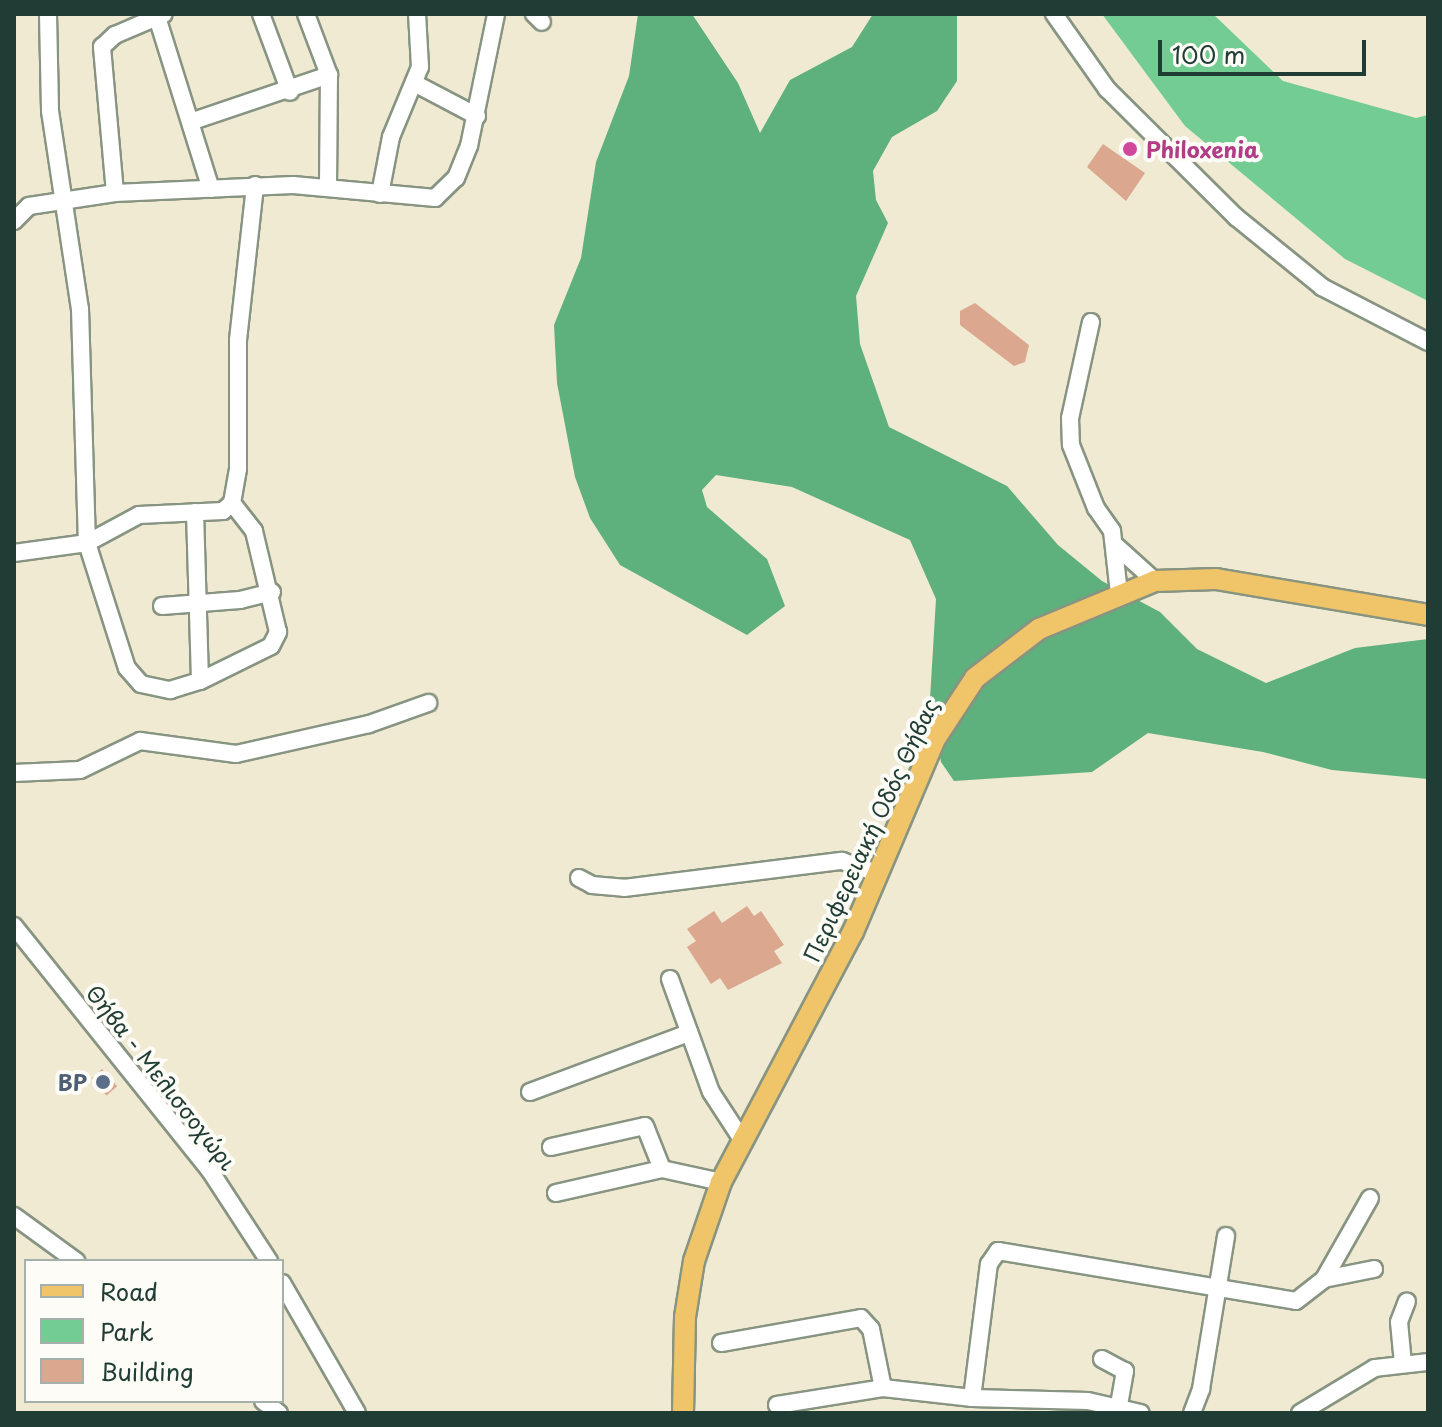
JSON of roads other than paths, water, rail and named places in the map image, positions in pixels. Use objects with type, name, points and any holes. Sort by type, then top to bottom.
[{"type":"main road","name":"Περιφερειακή Οδός Θήβας","points":[[683,1413],[682,1345],[687,1303],[701,1238],[721,1182],[741,1138],[853,932],[935,739],[975,678],[1016,642],[1119,593],[1155,581],[1216,579],[1428,615]]},
{"type":"street","points":[[48,14],[50,111],[61,200],[80,309],[87,543],[133,677],[156,690],[200,681],[271,646],[278,632],[272,592],[254,531],[232,503]]},
{"type":"street","points":[[261,14],[290,92]]},
{"type":"street","points":[[306,14],[329,75],[328,187]]},
{"type":"street","points":[[380,194],[391,137],[416,84],[420,67],[417,14]]},
{"type":"street","points":[[14,221],[29,206],[115,193],[255,185],[328,187],[423,198],[446,192],[477,116],[496,14]]},
{"type":"street","points":[[1054,14],[1124,108],[1246,226],[1322,287],[1428,342]]},
{"type":"street","points":[[115,193],[102,47],[160,15],[211,189]]},
{"type":"street","points":[[193,121],[290,92],[329,75]]},
{"type":"street","points":[[416,84],[477,116]]},
{"type":"street","points":[[14,553],[87,543],[139,515],[223,511],[232,503],[238,469],[238,340],[255,185]]},
{"type":"street","points":[[1091,322],[1070,418],[1071,445],[1115,545],[1119,593]]},
{"type":"street","points":[[195,512],[200,681]]},
{"type":"street","points":[[1115,545],[1155,581]]},
{"type":"street","points":[[162,606],[240,600],[272,592]]},
{"type":"street","points":[[14,773],[65,774],[140,741],[217,754],[247,752],[369,724],[428,703]]},
{"type":"street","points":[[579,878],[592,885],[624,888],[842,861],[877,873]]},
{"type":"street","name":"Θήβα - Μελισσοχώρι","points":[[14,926],[209,1169],[268,1259]]},
{"type":"street","points":[[670,979],[711,1092],[741,1138]]},
{"type":"street","points":[[530,1092],[689,1033]]},
{"type":"street","points":[[551,1147],[645,1126],[662,1169]]},
{"type":"street","points":[[556,1193],[662,1169],[721,1182]]},
{"type":"street","points":[[972,1398],[989,1264],[998,1251],[1072,1260],[1214,1289],[1296,1301],[1324,1279],[1370,1198]]},
{"type":"street","points":[[14,1216],[73,1259]]},
{"type":"street","points":[[1192,1413],[1201,1389],[1214,1289],[1226,1236]]},
{"type":"street","points":[[1324,1279],[1374,1269]]},
{"type":"street","points":[[284,1286],[357,1413]]},
{"type":"street","points":[[1403,1364],[1399,1322],[1407,1301]]},
{"type":"street","points":[[721,1343],[861,1318],[871,1329],[883,1388]]},
{"type":"street","points":[[1102,1359],[1125,1371],[1119,1406]]},
{"type":"street","points":[[1300,1413],[1375,1368],[1428,1362]]},
{"type":"street","points":[[777,1405],[883,1388],[972,1398],[1119,1406],[1141,1413]]},
{"type":"place","name":"Philoxenia","points":[[1130,149]]},
{"type":"place","name":"BP","points":[[103,1082]]}]
